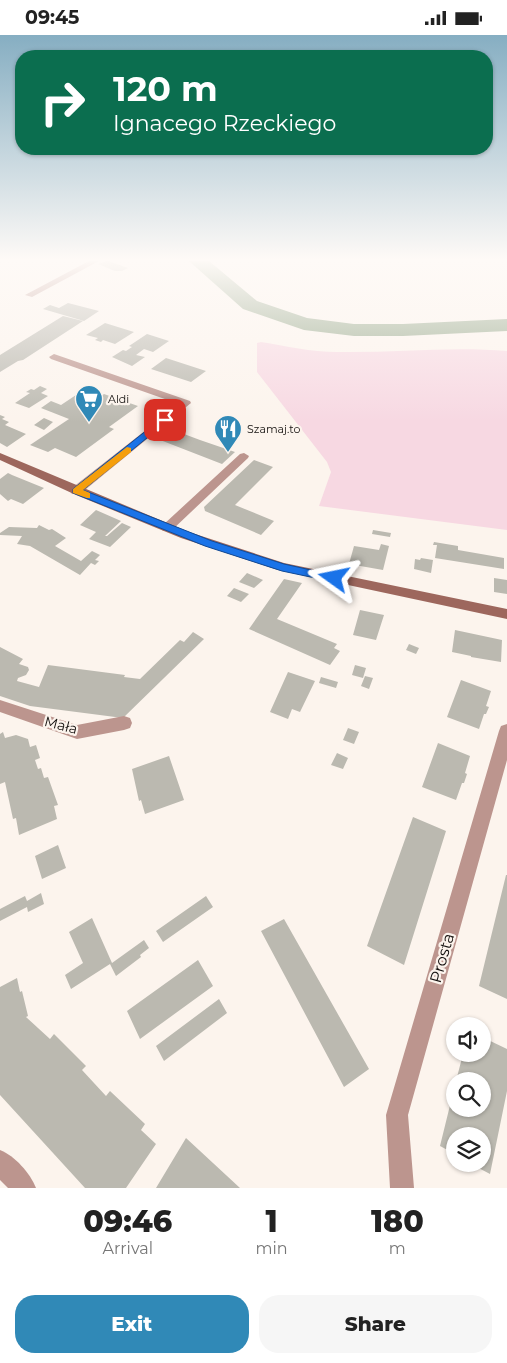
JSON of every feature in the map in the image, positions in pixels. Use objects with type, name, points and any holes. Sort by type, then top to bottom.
[{"type":"main road","points":[[0,456],[76,491],[167,528],[282,567],[507,614]]},
{"type":"street","points":[[54,357],[186,403],[76,491]]},
{"type":"street","points":[[167,528],[244,456]]},
{"type":"street","name":"Mała","points":[[0,706],[77,732],[124,723]]},
{"type":"street","name":"Prosta","points":[[402,1188],[396,1115],[507,731]]},
{"type":"street","points":[[0,1162],[24,1188]]},
{"type":"shaded area","points":[[261,342],[327,352],[465,349],[507,351],[507,530],[319,506],[331,472],[327,462],[257,372],[257,343]]},
{"type":"building","points":[[63,315],[93,315],[84,321]]},
{"type":"building","points":[[63,316],[83,321],[23,360],[0,372],[0,355]]},
{"type":"building","points":[[105,323],[134,332],[115,344],[103,340],[101,342],[95,340],[98,338],[86,335]]},
{"type":"building","points":[[147,334],[169,341],[153,352],[144,349],[136,355],[145,357],[132,366],[112,357],[123,350],[126,351],[132,347],[129,346]]},
{"type":"building","points":[[166,358],[206,371],[191,382],[151,369]]},
{"type":"building","points":[[40,386],[47,389],[41,393],[48,396],[29,408],[15,403],[30,393],[26,392]]},
{"type":"building","name":"Aldi","points":[[79,393],[97,399],[104,394],[138,406],[109,427],[114,429],[76,457],[55,448],[48,452],[30,445],[69,419],[41,408],[51,401],[61,405]]},
{"type":"building","points":[[0,415],[5,417],[2,419],[9,422],[5,425],[26,434],[7,447],[0,443]]},
{"type":"building","points":[[44,418],[53,422],[44,430],[34,425]]},
{"type":"building","points":[[168,428],[235,452],[222,464],[155,438]]},
{"type":"building","points":[[254,460],[273,467],[235,505],[274,521],[261,535],[205,511],[204,507]]},
{"type":"building","points":[[8,473],[44,488],[23,504],[11,499],[8,501],[0,494],[0,479]]},
{"type":"building","points":[[96,510],[121,521],[105,536],[122,523],[131,527],[110,547],[89,539],[96,532],[80,525]]},
{"type":"building","points":[[39,525],[49,530],[52,529],[66,538],[55,546],[81,561],[92,551],[100,555],[95,560],[99,561],[95,565],[91,563],[80,575],[30,546],[17,544],[22,536],[0,535],[9,527],[37,528]]},
{"type":"building","points":[[373,530],[391,533],[390,537],[372,534]]},
{"type":"building","points":[[434,542],[458,546],[458,550],[504,558],[504,569],[435,558],[437,545],[433,545]]},
{"type":"building","points":[[381,544],[389,546],[383,570],[349,564],[354,546],[379,550]]},
{"type":"building","points":[[421,558],[433,560],[431,573],[414,569],[415,559],[420,560]]},
{"type":"building","points":[[247,573],[263,580],[254,588],[239,582]]},
{"type":"building","points":[[494,578],[507,580],[507,594],[494,592]]},
{"type":"building","points":[[284,579],[302,583],[277,619],[337,644],[334,648],[340,651],[330,665],[249,629]]},
{"type":"building","points":[[234,588],[249,594],[241,602],[227,596]]},
{"type":"building","points":[[360,610],[384,615],[376,640],[353,635]]},
{"type":"building","points":[[455,630],[502,640],[501,662],[452,652]]},
{"type":"building","points":[[193,632],[204,639],[123,718],[30,706],[0,696],[0,647],[23,659],[19,664],[28,667],[29,670],[26,675],[18,678],[17,681],[39,687],[48,665],[125,675],[124,677],[140,679],[180,640],[184,642]]},
{"type":"building","points":[[409,644],[419,648],[416,654],[406,650]]},
{"type":"building","points":[[355,665],[366,668],[363,678],[352,675]]},
{"type":"building","points":[[288,672],[315,681],[300,712],[292,709],[288,719],[270,712]]},
{"type":"building","points":[[365,676],[373,678],[369,689],[361,686]]},
{"type":"building","points":[[321,677],[338,682],[336,688],[319,683]]},
{"type":"building","points":[[461,680],[491,691],[486,706],[489,707],[486,714],[484,714],[479,729],[447,717]]},
{"type":"building","points":[[348,728],[359,732],[354,744],[343,740]]},
{"type":"building","points":[[3,732],[5,738],[16,735],[28,739],[30,747],[36,745],[40,758],[35,760],[38,769],[41,768],[44,778],[48,777],[58,805],[54,806],[57,819],[19,835],[16,818],[13,819],[5,782],[0,784],[0,734]]},
{"type":"building","points":[[438,743],[470,756],[465,773],[467,774],[456,800],[422,787]]},
{"type":"building","points":[[337,753],[348,758],[343,769],[331,765]]},
{"type":"building","points":[[169,756],[184,800],[145,814],[141,800],[139,801],[132,769]]},
{"type":"building","points":[[413,817],[446,831],[404,965],[367,946]]},
{"type":"building","points":[[58,845],[66,868],[42,879],[35,856]]},
{"type":"building","points":[[507,875],[507,999],[479,986]]},
{"type":"building","points":[[41,893],[44,904],[28,912],[27,907],[0,921],[0,909],[25,896],[27,901]]},
{"type":"building","points":[[206,896],[213,907],[163,942],[156,931]]},
{"type":"building","points":[[92,918],[112,963],[144,940],[149,948],[140,955],[141,957],[116,976],[110,964],[71,989],[65,975],[83,963],[69,932]]},
{"type":"building","points":[[284,919],[369,1069],[344,1087],[261,931]]},
{"type":"building","points":[[198,960],[213,986],[140,1039],[127,1011]]},
{"type":"building","points":[[17,978],[28,1016],[26,1017],[50,1039],[54,1034],[86,1066],[82,1070],[106,1096],[110,1091],[145,1124],[141,1130],[156,1144],[126,1188],[85,1188],[0,1095],[0,987]]},
{"type":"building","points":[[219,999],[227,1013],[164,1061],[156,1046]]},
{"type":"building","points":[[491,1041],[507,1049],[507,1091],[491,1169],[491,1127],[446,1127],[446,1149],[440,1146],[447,1117],[491,1117],[491,1072],[458,1072],[461,1062],[491,1062]]},
{"type":"building","points":[[186,1138],[240,1188],[156,1188]]},
{"type":"waterway","points":[[278,315],[304,324],[354,330],[403,330],[507,325]]},
{"type":"slow traffic","points":[[87,495],[76,491],[127,450]]},
{"type":"place","name":"Aldi","points":[[89,423]]},
{"type":"place","name":"Szamaj.to","points":[[228,453]]},
{"type":"route","points":[[165,420],[76,491],[208,543],[282,567],[334,578]]}]
